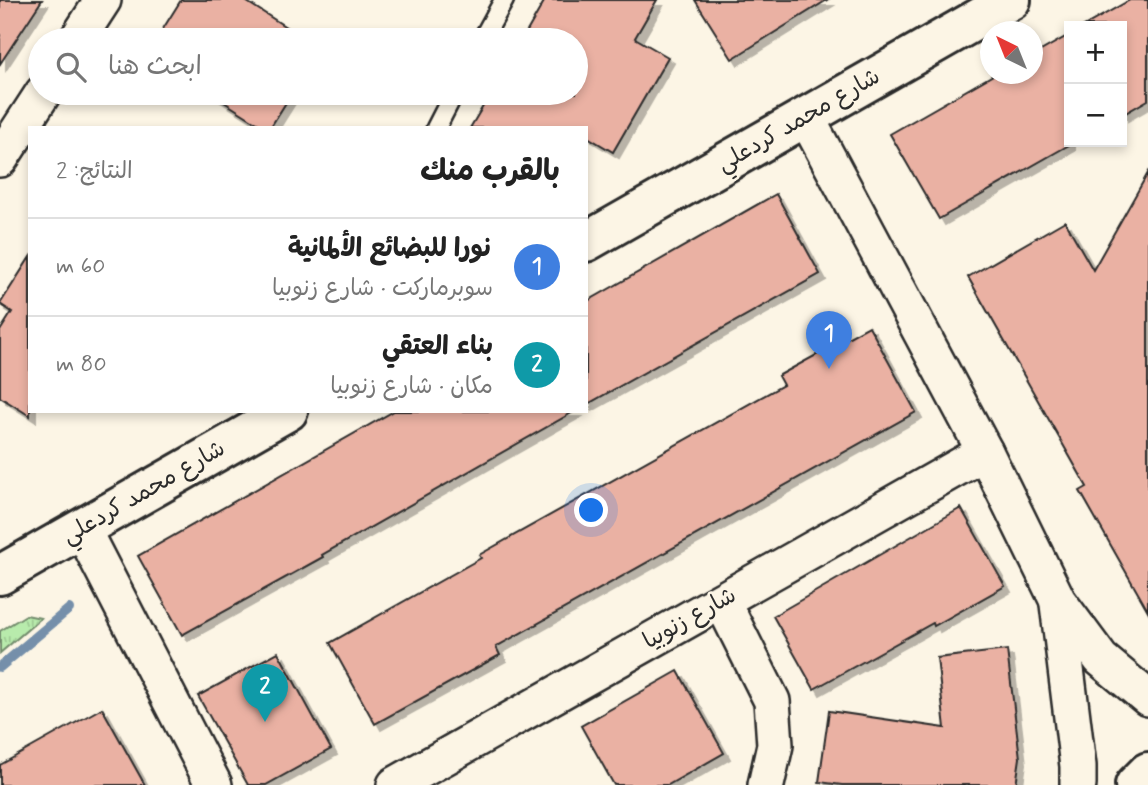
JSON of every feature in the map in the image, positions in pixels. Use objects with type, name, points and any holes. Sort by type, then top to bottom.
[{"type":"main road","name":"شارع محمد كردعلي","points":[[588,241],[1011,0]]},
{"type":"main road","name":"شارع محمد كردعلي","points":[[0,575],[284,413]]},
{"type":"main road","points":[[1135,785],[1148,772]]},
{"type":"street","points":[[85,28],[103,0]]},
{"type":"street","points":[[0,159],[35,105]]},
{"type":"street","points":[[806,117],[985,452],[1058,601],[1101,659],[1148,698]]},
{"type":"street","name":"شارع زنوبيا","points":[[396,785],[985,452]]},
{"type":"street","points":[[82,528],[214,785]]},
{"type":"street","points":[[722,601],[772,701],[775,745],[766,785]]},
{"type":"street","points":[[1058,601],[1078,785]]},
{"type":"lane","points":[[488,28],[503,0]]},
{"type":"lane","points":[[437,126],[448,105]]},
{"type":"green space","points":[[26,615],[41,618],[0,653],[0,631]]},
{"type":"building","points":[[0,0],[42,0],[0,64]]},
{"type":"building","points":[[181,0],[244,0],[287,28],[164,28]]},
{"type":"building","points":[[545,0],[657,0],[635,38],[668,57],[613,152],[588,137],[588,126],[471,126],[484,105],[588,105],[588,28],[529,28]]},
{"type":"building","points":[[695,0],[827,0],[732,59]]},
{"type":"building","points":[[1130,0],[1148,0],[1148,100],[1127,112],[1127,21],[1093,21]]},
{"type":"building","points":[[1064,38],[1065,147],[939,219],[890,134],[980,83],[1043,84],[1043,50]]},
{"type":"building","points":[[229,105],[284,105],[271,126],[262,126]]},
{"type":"building","points":[[1148,173],[1148,611],[1080,491],[1087,487],[968,277],[1065,221],[1093,270]]},
{"type":"building","points":[[776,194],[820,274],[588,404],[588,301]]},
{"type":"building","points":[[28,260],[30,416],[0,397],[0,331],[12,312],[0,304]]},
{"type":"building","points":[[869,326],[916,412],[496,647],[500,655],[375,724],[330,643],[481,558],[479,555],[783,385],[778,376]]},
{"type":"building","points":[[390,413],[571,413],[182,635],[138,556]]},
{"type":"building","points":[[961,508],[1005,586],[814,689],[773,616]]},
{"type":"building","points":[[1007,650],[1020,758],[1016,785],[842,785],[819,782],[829,711],[945,728],[937,658]]},
{"type":"building","points":[[278,652],[331,749],[266,785],[248,785],[198,696]]},
{"type":"building","points":[[678,671],[724,753],[668,785],[614,785],[581,726]]},
{"type":"building","points":[[102,708],[145,785],[0,785],[0,765]]},
{"type":"waterway","points":[[0,667],[69,609]]},
{"type":"place","name":"نورا للبضائع الألمانية","points":[[829,369]]},
{"type":"place","name":"بناء العتقي","points":[[265,722]]}]
